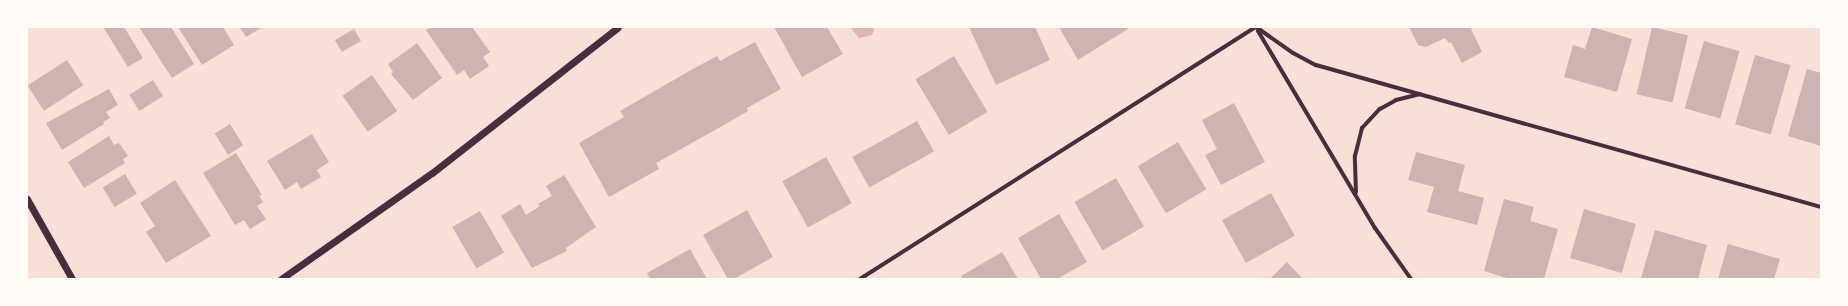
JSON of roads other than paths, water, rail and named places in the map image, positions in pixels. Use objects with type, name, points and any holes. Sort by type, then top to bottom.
[{"type":"street","points":[[281,279],[432,172],[618,27]]},
{"type":"street","points":[[1256,27],[1293,53],[1316,65],[1821,206]]},
{"type":"street","points":[[1256,27],[1357,195],[1375,228],[1411,279]]},
{"type":"street","points":[[860,279],[1256,27]]},
{"type":"street","points":[[1357,195],[1355,156],[1356,142],[1362,128],[1380,109],[1396,100],[1421,94]]},
{"type":"street","points":[[27,199],[72,279]]}]
